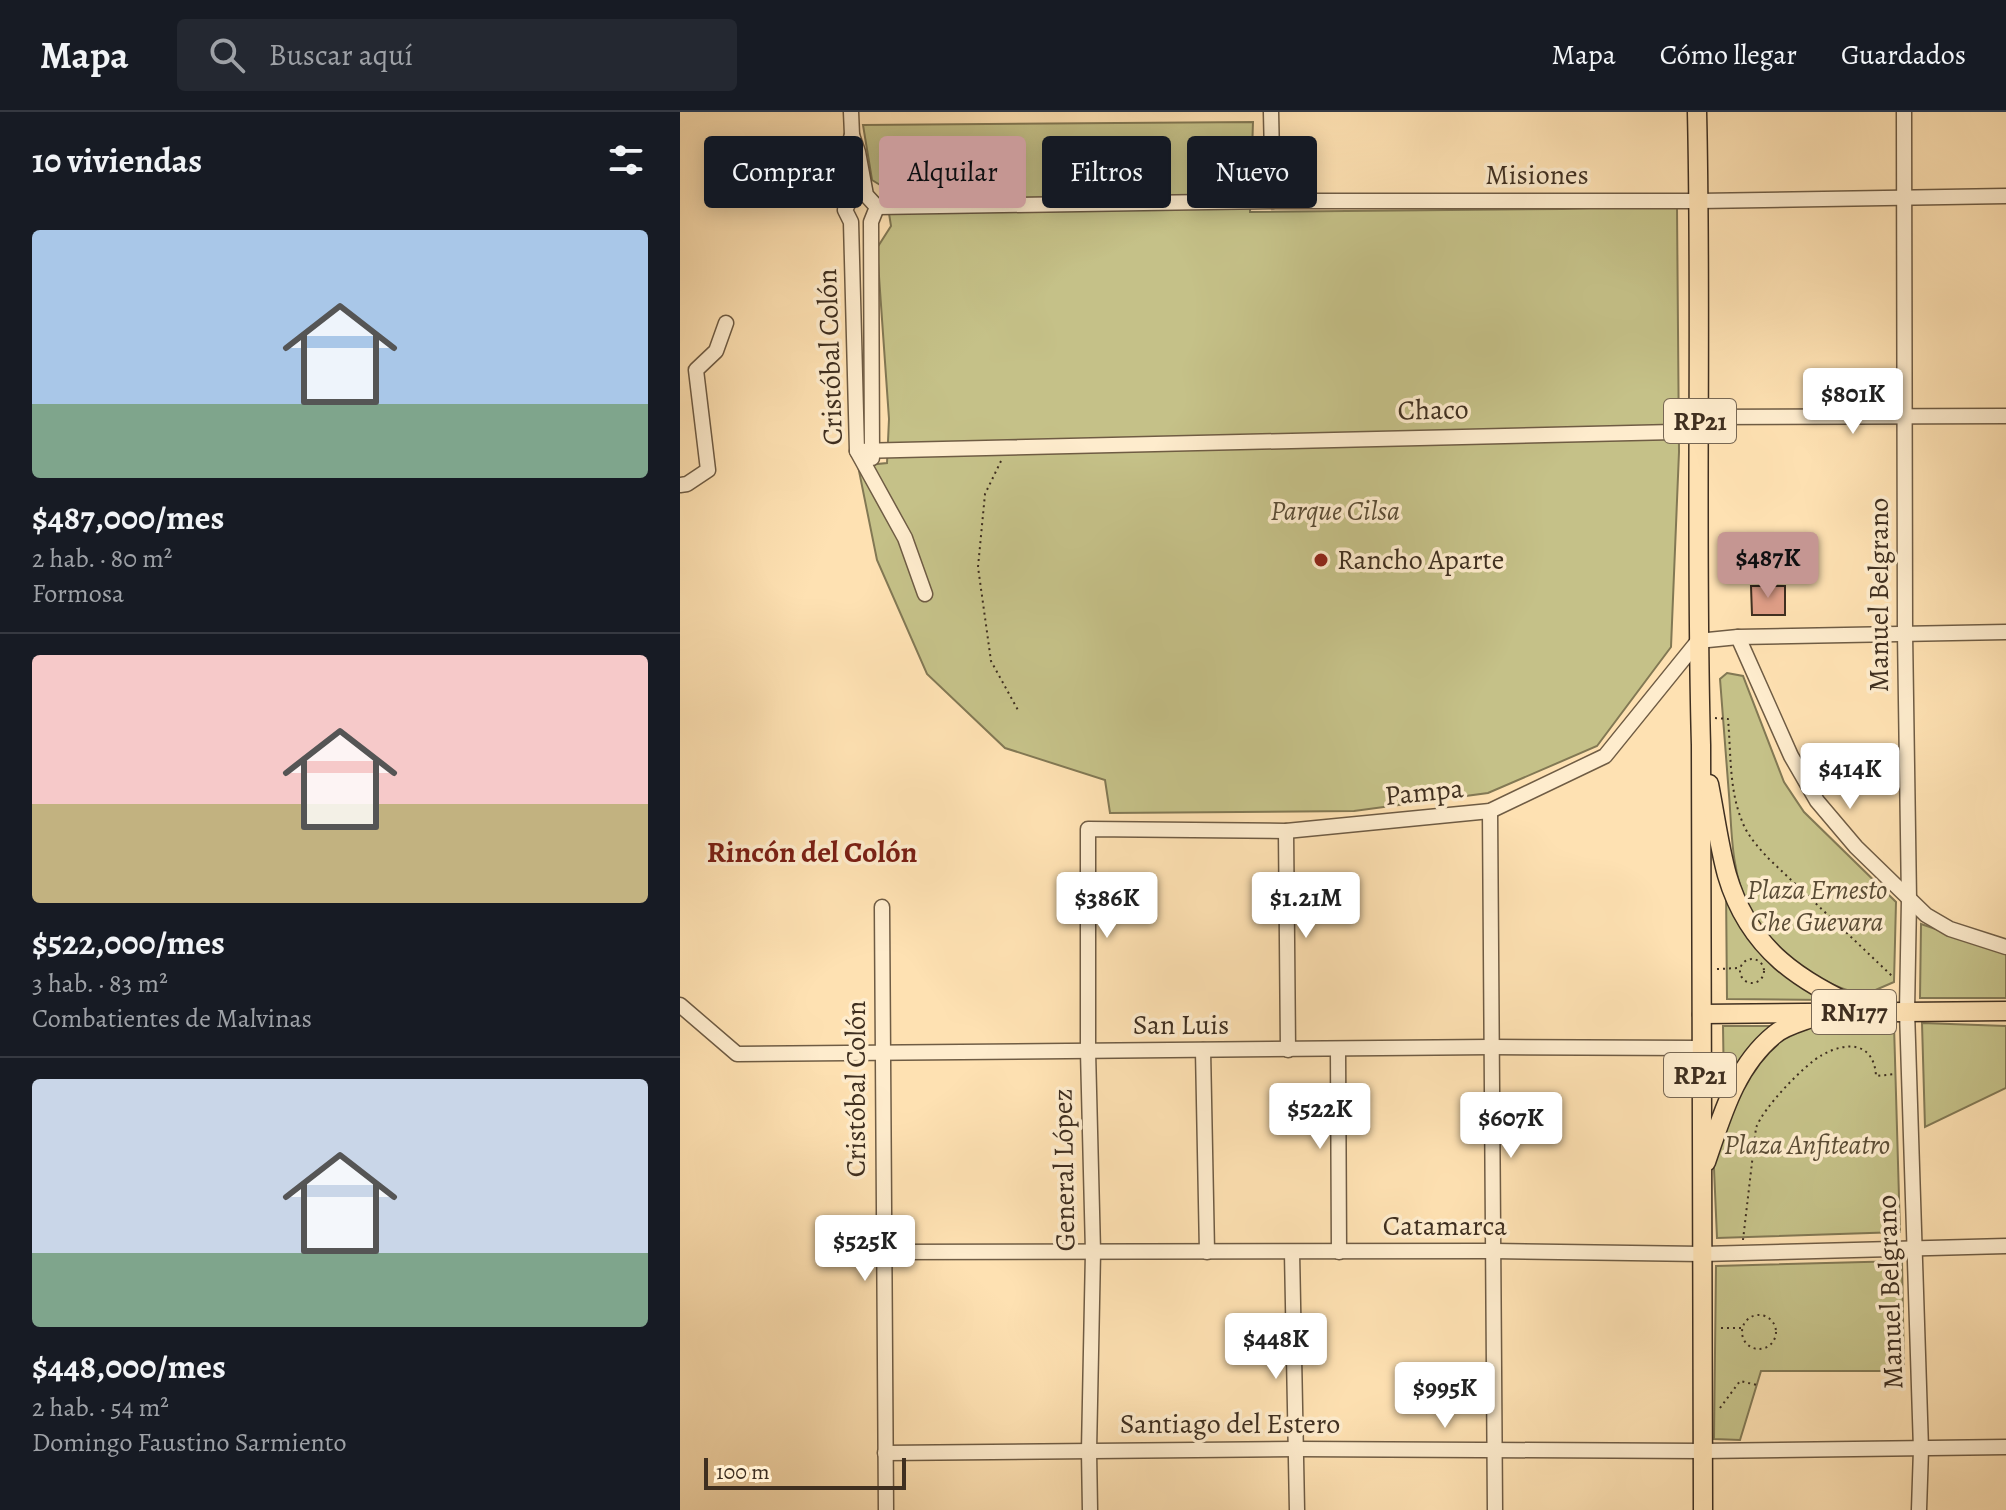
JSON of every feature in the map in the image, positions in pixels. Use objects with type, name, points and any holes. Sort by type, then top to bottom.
[{"type":"main road","name":"RP21","points":[[1697,112],[1703,1510]]},
{"type":"main road","points":[[1701,745],[1728,877],[1759,941],[1788,969],[1822,991],[1868,1012]]},
{"type":"main road","name":"RN177","points":[[1702,1014],[2006,1011]]},
{"type":"main road","points":[[1701,1175],[1725,1107],[1743,1068],[1775,1033],[1825,1013]]},
{"type":"street","name":"Cristóbal Colón","points":[[851,112],[852,135],[866,195]]},
{"type":"street","points":[[1271,112],[1272,136]]},
{"type":"street","name":"Manuel Belgrano","points":[[1904,112],[1907,1011],[1921,1449],[1919,1510]]},
{"type":"street","points":[[863,196],[877,207]]},
{"type":"street","name":"Misiones","points":[[1317,201],[1699,201],[2006,196]]},
{"type":"street","name":"Misiones","points":[[877,207],[1187,202]]},
{"type":"street","name":"Cristóbal Colón","points":[[864,450],[871,222],[877,207]]},
{"type":"street","name":"Cristóbal Colón","points":[[846,208],[851,222],[864,450],[874,486],[905,538],[925,594]]},
{"type":"street","points":[[851,222],[861,226],[871,222]]},
{"type":"street","points":[[680,485],[687,484],[708,470],[696,370],[716,351],[726,323]]},
{"type":"street","name":"Chaco","points":[[864,450],[1674,432],[1700,417],[2006,416]]},
{"type":"street","points":[[1698,641],[1738,637],[2006,632]]},
{"type":"street","points":[[1738,637],[1791,756],[1817,801],[1856,847],[1926,915],[1950,929],[2006,947]]},
{"type":"street","name":"Pampa","points":[[1088,829],[1286,831],[1490,811],[1605,756],[1698,641]]},
{"type":"street","points":[[1490,811],[1495,1510]]},
{"type":"street","name":"General López","points":[[1088,829],[1088,1051],[1093,1252],[1090,1510]]},
{"type":"street","points":[[1286,831],[1288,1050]]},
{"type":"street","name":"Cristóbal Colón","points":[[882,907],[886,1510]]},
{"type":"street","name":"San Luis","points":[[680,1005],[737,1054],[1700,1048]]},
{"type":"street","points":[[1203,1050],[1207,1252]]},
{"type":"street","points":[[1338,1050],[1339,1252]]},
{"type":"street","name":"Catamarca","points":[[884,1252],[1493,1251],[1702,1254],[2006,1246]]},
{"type":"street","points":[[1292,1252],[1297,1510]]},
{"type":"street","name":"Santiago del Estero","points":[[885,1453],[2006,1447]]},
{"type":"path","points":[[1008,445],[985,494],[978,567],[991,661],[1019,712]]},
{"type":"path","points":[[1700,718],[1728,719],[1735,798],[1742,823],[1754,842],[1908,991]]},
{"type":"path","points":[[1754,959],[1761,963],[1763,973],[1757,982],[1749,982],[1742,978],[1740,968],[1746,960],[1754,959]]},
{"type":"path","points":[[1702,969],[1740,968]]},
{"type":"path","points":[[1742,1253],[1756,1128],[1761,1114],[1821,1056],[1844,1048],[1858,1047],[1867,1051],[1875,1065],[1876,1076],[1909,1072]]},
{"type":"path","points":[[1760,1316],[1773,1324],[1776,1334],[1771,1345],[1755,1349],[1743,1338],[1743,1328],[1749,1319],[1760,1316]]},
{"type":"path","points":[[1702,1328],[1743,1328]]},
{"type":"path","points":[[1703,1431],[1740,1381],[1757,1385]]},
{"type":"green space","name":"Parque Cilsa","points":[[1253,122],[1253,136],[1187,136],[1187,208],[1250,208],[1250,212],[1677,208],[1679,452],[1671,647],[1597,746],[1488,793],[1354,811],[1110,813],[1105,780],[1005,748],[927,674],[877,560],[858,466],[887,463],[889,419],[877,248],[891,226],[888,208],[1026,208],[1026,136],[879,136],[879,184],[872,180],[863,125]]},
{"type":"green space","name":"Plaza Ernesto Che Guevara","points":[[1727,673],[1743,676],[1784,782],[1804,812],[1896,902],[1894,982],[1864,995],[1818,977],[1779,948],[1750,910],[1741,887],[1733,846],[1720,679]]},
{"type":"green space","points":[[1726,887],[1737,916],[1827,1000],[1727,999]]},
{"type":"green space","points":[[1921,924],[2006,953],[2006,998],[1920,998]]},
{"type":"green space","name":"Plaza Anfiteatro","points":[[1833,1023],[1894,1025],[1900,1232],[1717,1238],[1713,1145],[1725,1107],[1775,1033]]},
{"type":"green space","points":[[1922,1023],[2006,1026],[2006,1088],[1925,1127]]},
{"type":"green space","points":[[1723,1026],[1783,1026],[1724,1092]]},
{"type":"green space","points":[[1902,1261],[1904,1371],[1761,1371],[1740,1440],[1714,1439],[1716,1266]]},
{"type":"building","points":[[1751,586],[1785,586],[1785,615],[1752,615]]},
{"type":"place","name":"Rancho Aparte","points":[[1321,560]]},
{"type":"district","name":"Rincón del Colón","points":[[812,852]]}]
